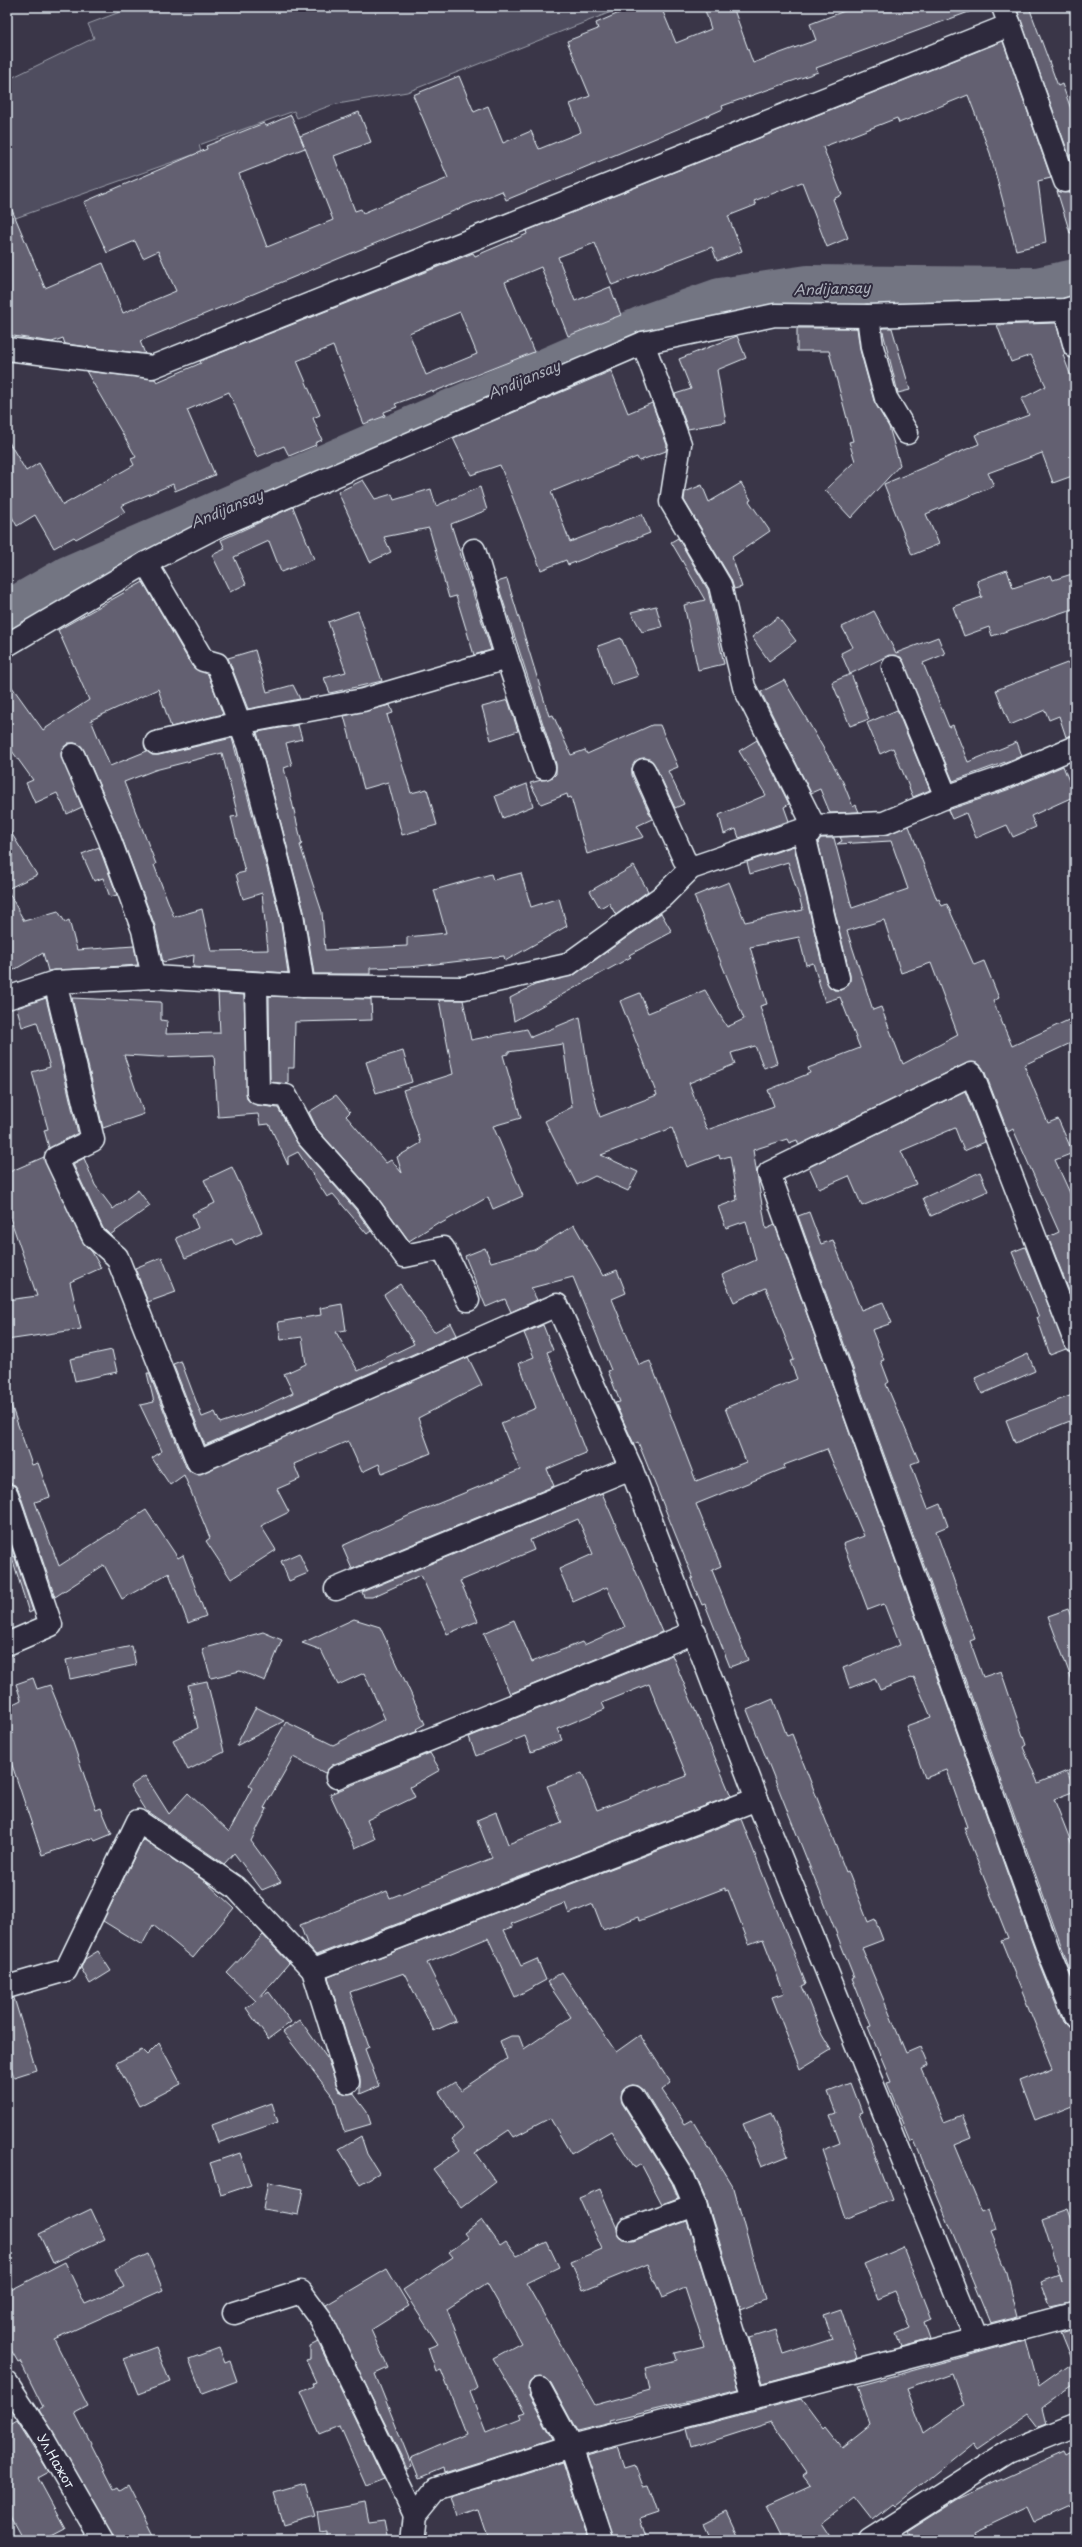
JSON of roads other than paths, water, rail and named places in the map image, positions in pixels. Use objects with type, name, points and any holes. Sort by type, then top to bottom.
[{"type":"street","points":[[7,349],[152,367],[1007,16],[1065,181]]},
{"type":"street","points":[[7,644],[146,563],[216,527],[643,343],[775,315],[868,316],[1070,308],[1075,347]]},
{"type":"street","points":[[868,316],[872,347],[886,398],[907,433]]},
{"type":"street","points":[[643,343],[680,444],[671,502],[720,585],[744,687],[814,826]]},
{"type":"street","points":[[474,550],[507,658],[544,768]]},
{"type":"street","points":[[146,563],[203,660],[217,664],[248,745],[292,914],[302,986]]},
{"type":"street","points":[[156,744],[239,723],[363,700],[507,658]]},
{"type":"street","points":[[893,667],[946,797]]},
{"type":"street","points":[[7,998],[55,982],[153,977],[302,986],[464,988],[567,966],[663,896],[691,868],[814,826],[884,823],[946,797],[1002,778],[1075,747]]},
{"type":"street","points":[[73,755],[109,838],[143,930],[153,977]]},
{"type":"street","points":[[644,770],[684,859],[691,868]]},
{"type":"street","points":[[814,826],[806,839],[838,978]]},
{"type":"street","points":[[55,982],[93,1140],[56,1158],[93,1236],[117,1257],[198,1462],[557,1305],[631,1468],[695,1632],[757,1799],[976,2340]]},
{"type":"street","points":[[256,984],[258,1093],[286,1096],[307,1136],[366,1202],[405,1256],[444,1248],[468,1300]]},
{"type":"street","points":[[1075,1340],[1066,1288],[972,1074],[769,1173],[1050,1955],[1075,2017]]},
{"type":"street","points":[[336,1589],[631,1468]]},
{"type":"street","points":[[7,1495],[51,1626],[7,1644]]},
{"type":"street","points":[[337,1777],[695,1632]]},
{"type":"street","points":[[313,1970],[757,1799]]},
{"type":"street","points":[[7,1987],[66,1970],[138,1821],[235,1886],[313,1970],[348,2082]]},
{"type":"street","points":[[633,2096],[683,2177],[695,2205],[754,2397]]},
{"type":"street","points":[[629,2229],[695,2205]]},
{"type":"street","points":[[234,2313],[301,2292],[324,2325],[415,2515]]},
{"type":"street","points":[[412,2540],[415,2515],[436,2488],[571,2446],[1075,2314]]},
{"type":"street","name":"Ул.Нажот","points":[[7,2383],[42,2436],[102,2540]]},
{"type":"street","points":[[540,2389],[571,2446],[602,2540]]},
{"type":"street","points":[[870,2540],[1008,2452],[1075,2424]]},
{"type":"waterway","name":"Andijansay","points":[[7,613],[68,578],[652,324],[720,300],[808,287],[1037,289],[1075,281]]}]
